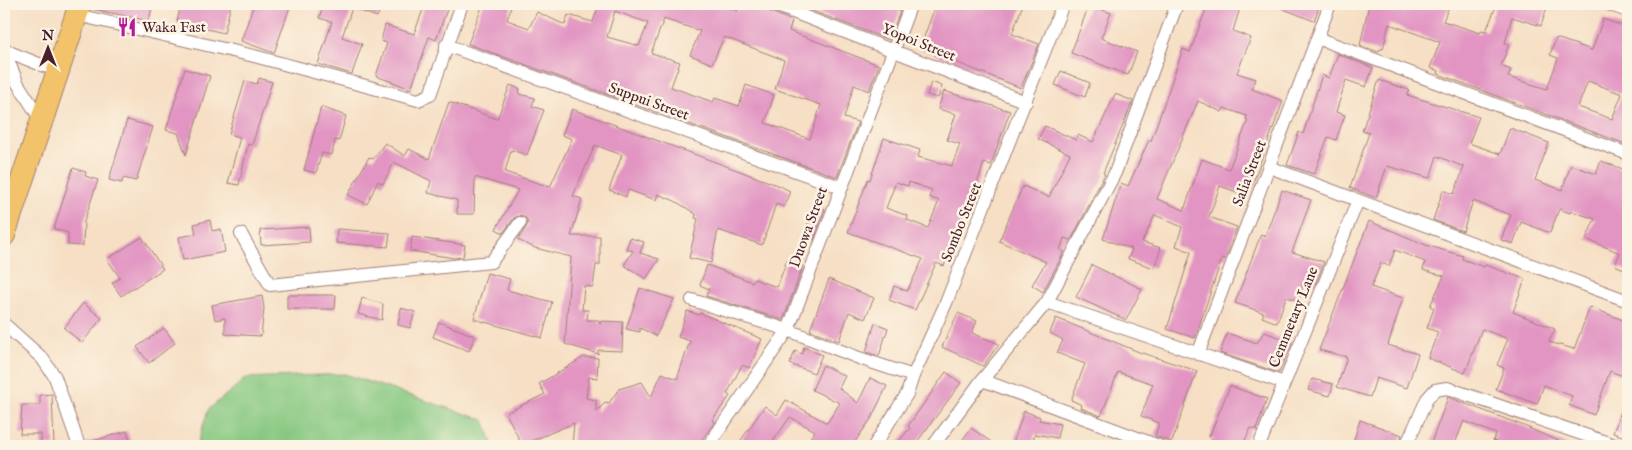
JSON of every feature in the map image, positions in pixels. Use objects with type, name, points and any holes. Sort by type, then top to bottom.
[{"type":"highway","points":[[4,235],[60,70],[78,9]]},
{"type":"street","points":[[78,9],[418,100],[430,95],[462,4]]},
{"type":"street","name":"Yopoi Street","points":[[772,4],[894,49],[1026,102]]},
{"type":"street","name":"Duowa Street","points":[[708,446],[788,330],[840,187],[911,4]]},
{"type":"street","name":"Sombo Street","points":[[874,446],[904,400],[946,303],[1063,4]]},
{"type":"street","points":[[933,446],[982,380],[1024,333],[1048,302],[1115,173],[1177,4]]},
{"type":"street","name":"Salia Street","points":[[1198,354],[1330,4]]},
{"type":"street","points":[[1608,4],[1628,11]]},
{"type":"street","points":[[1317,38],[1628,154]]},
{"type":"street","name":"Suppui Street","points":[[446,45],[840,187]]},
{"type":"street","points":[[4,51],[60,70]]},
{"type":"street","points":[[4,51],[18,84],[42,123]]},
{"type":"street","points":[[1269,167],[1628,300]]},
{"type":"street","name":"Cemmetary Lane","points":[[1259,446],[1358,200]]},
{"type":"street","points":[[241,234],[270,285],[491,262],[520,223]]},
{"type":"street","points":[[692,300],[788,330],[859,358],[913,376]]},
{"type":"street","points":[[1048,302],[1284,383]]},
{"type":"street","points":[[4,324],[42,358],[55,377],[79,446]]},
{"type":"street","points":[[982,380],[1159,446]]},
{"type":"street","points":[[1406,446],[1427,398],[1435,390],[1447,388],[1617,446]]},
{"type":"green space","points":[[345,374],[484,420],[493,446],[197,446],[208,410],[246,378]]},
{"type":"building","points":[[93,4],[139,4],[152,7],[149,21],[93,9]]},
{"type":"building","points":[[181,4],[231,4],[224,33],[177,22]]},
{"type":"building","points":[[254,4],[291,4],[274,53],[241,41]]},
{"type":"building","points":[[324,4],[382,4],[377,17],[352,8],[342,37],[362,44],[352,74],[318,64],[332,22],[319,18]]},
{"type":"building","points":[[425,4],[449,4],[436,40],[429,37],[411,89],[376,76],[387,43],[381,41],[385,25],[414,34]]},
{"type":"building","points":[[483,4],[512,4],[507,20],[529,28],[537,12],[565,25],[568,15],[593,22],[599,4],[719,4],[738,11],[739,4],[764,4],[769,11],[792,21],[789,31],[879,65],[869,91],[854,85],[844,118],[858,122],[837,177],[468,44]],"holes":[[[615,11],[648,23],[639,46],[607,37]],[[664,19],[700,31],[690,55],[712,64],[724,37],[784,60],[775,89],[821,105],[810,139],[765,123],[774,95],[746,85],[739,106],[715,98],[713,102],[671,87],[680,62],[651,53]]]},
{"type":"building","points":[[794,4],[877,4],[900,11],[889,40]]},
{"type":"building","points":[[936,4],[1023,4],[1012,34],[1039,44],[1021,88],[920,48]]},
{"type":"building","points":[[1208,4],[1226,4],[1240,8],[1233,31],[1251,38],[1237,73],[1256,79],[1252,89],[1283,101],[1248,196],[1220,186],[1209,217],[1237,227],[1225,259],[1222,258],[1195,338],[1167,329],[1191,252],[1176,246],[1182,227],[1155,215],[1142,242],[1161,248],[1154,268],[1128,259],[1132,249],[1103,239],[1121,183],[1128,186],[1149,140],[1151,141],[1183,49],[1190,52]],"holes":[[[1198,101],[1222,112],[1224,108],[1247,116],[1246,119],[1248,120],[1229,169],[1202,159],[1184,210],[1157,199]]]},
{"type":"building","points":[[1271,4],[1320,4],[1314,21]]},
{"type":"building","points":[[1369,4],[1450,4],[1443,21],[1480,33],[1481,30],[1486,31],[1497,4],[1548,4],[1541,26],[1512,17],[1505,43],[1509,44],[1501,66],[1511,70],[1508,77],[1547,89],[1558,58],[1550,55],[1556,38],[1592,50],[1603,19],[1628,28],[1628,145],[1438,74],[1439,71],[1430,68],[1440,42],[1389,24],[1383,49],[1380,49],[1378,52],[1360,45]],"holes":[[[1588,81],[1622,94],[1612,119],[1578,107]]]},
{"type":"building","points":[[1089,5],[1111,13],[1101,38],[1137,52],[1128,75],[1071,53]]},
{"type":"building","points":[[1338,54],[1373,68],[1366,87],[1346,80],[1336,112],[1345,115],[1336,140],[1328,137],[1314,174],[1287,165],[1299,132],[1303,134],[1322,75],[1329,78]]},
{"type":"building","points":[[185,69],[210,76],[186,155],[178,133],[166,130]]},
{"type":"building","points":[[1061,71],[1090,83],[1085,97],[1055,85]]},
{"type":"building","points":[[259,78],[272,82],[252,145],[248,144],[239,185],[228,183],[240,137],[229,134],[245,81],[257,84]]},
{"type":"building","points":[[1379,80],[1409,90],[1407,95],[1479,117],[1469,143],[1500,154],[1510,128],[1549,143],[1535,180],[1562,190],[1571,165],[1596,174],[1601,161],[1628,171],[1628,271],[1615,265],[1620,253],[1586,239],[1595,219],[1571,211],[1570,213],[1559,209],[1550,233],[1521,222],[1513,244],[1501,240],[1511,215],[1473,201],[1463,231],[1433,220],[1443,190],[1454,194],[1464,167],[1437,156],[1430,178],[1387,166],[1376,198],[1350,188],[1369,133],[1362,131]]},
{"type":"building","points":[[931,82],[942,86],[938,98],[927,95]]},
{"type":"building","points":[[510,85],[520,89],[519,94],[535,98],[532,106],[544,110],[527,155],[511,150],[505,172],[550,187],[572,139],[562,135],[572,109],[780,186],[790,191],[784,207],[776,204],[762,245],[718,230],[711,263],[689,258],[698,219],[695,218],[696,214],[675,201],[658,194],[656,200],[628,190],[626,197],[609,190],[622,155],[595,145],[573,196],[582,199],[571,236],[600,236],[600,265],[596,265],[593,287],[584,286],[582,310],[588,310],[587,320],[599,320],[600,324],[601,321],[623,322],[622,351],[598,350],[598,354],[565,344],[571,257],[535,248],[518,240],[528,224],[527,219],[521,215],[514,218],[503,233],[496,229],[518,190],[475,177],[474,214],[457,214],[457,200],[428,193],[431,181],[394,162],[383,184],[378,181],[367,204],[348,195],[369,157],[373,159],[385,143],[405,156],[409,149],[429,159],[449,102],[497,119]]},
{"type":"building","points":[[944,91],[1010,111],[991,165],[984,163],[968,210],[944,266],[936,263],[915,310],[889,300],[894,286],[907,291],[923,259],[848,232],[868,179],[870,180],[884,138],[920,150],[918,157],[952,166],[960,144],[947,140],[956,114],[938,109]],"holes":[[[896,182],[908,186],[909,182],[932,190],[929,197],[939,201],[928,228],[907,220],[908,216],[886,208]]]},
{"type":"building","points":[[1115,94],[1133,101],[1103,173],[1105,174],[1071,240],[1064,238],[1060,250],[1064,252],[1043,292],[1032,285],[1046,262],[999,241],[1023,186],[1049,197],[1070,154],[1038,139],[1045,126],[1076,140],[1078,135],[1093,142]]},
{"type":"building","points":[[321,107],[346,116],[339,141],[335,140],[332,155],[322,153],[316,173],[304,170]]},
{"type":"building","points":[[127,120],[153,127],[136,181],[123,178],[122,183],[109,180]]},
{"type":"building","points":[[73,168],[86,172],[85,176],[98,180],[84,222],[83,246],[68,245],[68,233],[54,229]]},
{"type":"building","points":[[1282,190],[1311,200],[1292,252],[1324,262],[1316,283],[1304,280],[1299,300],[1286,297],[1277,323],[1262,317],[1264,313],[1235,303],[1261,234],[1265,236]]},
{"type":"building","points":[[814,206],[825,209],[813,241],[803,238]]},
{"type":"building","points":[[210,220],[212,231],[221,229],[225,252],[183,260],[179,237],[196,234],[194,224]]},
{"type":"building","points":[[1369,221],[1426,245],[1463,256],[1462,259],[1525,279],[1513,312],[1555,329],[1549,342],[1574,349],[1590,307],[1628,322],[1628,378],[1610,371],[1594,415],[1569,405],[1572,396],[1544,385],[1537,404],[1496,389],[1504,368],[1497,365],[1508,339],[1482,329],[1465,373],[1428,358],[1438,332],[1427,328],[1434,308],[1430,306],[1444,276],[1423,270],[1425,262],[1395,250],[1389,266],[1381,263],[1371,287],[1403,298],[1388,345],[1418,354],[1407,388],[1376,378],[1370,397],[1337,387],[1347,357],[1319,350]]},
{"type":"building","points":[[309,227],[310,242],[261,245],[260,230]]},
{"type":"building","points":[[337,229],[390,233],[388,247],[336,243]]},
{"type":"building","points":[[142,237],[163,269],[121,296],[112,283],[120,278],[107,259]]},
{"type":"building","points":[[412,237],[465,245],[463,257],[454,258],[410,251]]},
{"type":"building","points":[[630,238],[644,242],[640,253],[659,259],[646,279],[624,265],[633,251],[626,249]]},
{"type":"building","points":[[787,260],[803,266],[783,320],[706,296],[709,289],[700,285],[707,265],[752,282],[754,279],[777,287]]},
{"type":"building","points":[[1092,265],[1142,289],[1126,320],[1076,297]]},
{"type":"building","points":[[487,273],[510,279],[507,290],[552,302],[542,338],[474,319]]},
{"type":"building","points":[[829,279],[874,298],[865,319],[849,312],[839,341],[810,330]]},
{"type":"building","points":[[640,288],[674,299],[656,336],[640,328],[640,332],[626,329]]},
{"type":"building","points":[[287,295],[336,295],[335,309],[287,309]]},
{"type":"building","points":[[262,296],[264,308],[261,336],[225,334],[225,318],[215,320],[212,305]]},
{"type":"building","points":[[362,298],[383,304],[382,320],[358,314]]},
{"type":"building","points":[[83,303],[102,318],[82,343],[64,328]]},
{"type":"building","points":[[401,308],[415,312],[410,328],[398,325]]},
{"type":"building","points":[[687,311],[699,315],[700,313],[762,339],[749,368],[742,365],[727,394],[730,396],[712,420],[715,422],[697,446],[572,446],[574,423],[522,445],[506,413],[545,394],[539,384],[584,357],[598,358],[597,378],[589,377],[586,398],[596,400],[596,412],[606,402],[609,403],[619,389],[642,382],[651,397],[662,373],[677,379],[690,341],[678,337]]},
{"type":"building","points":[[958,313],[977,321],[972,333],[999,344],[983,366],[942,347]]},
{"type":"building","points":[[1056,318],[1139,352],[1197,371],[1172,442],[1155,436],[1159,423],[1141,416],[1153,384],[1118,372],[1101,416],[1081,408],[1082,405],[1071,400],[1085,364],[1057,353],[1063,340],[1050,333]]},
{"type":"building","points":[[439,322],[475,336],[469,351],[433,337]]},
{"type":"building","points":[[875,323],[888,328],[879,356],[866,352]]},
{"type":"building","points":[[164,328],[175,343],[149,363],[137,347]]},
{"type":"building","points":[[1264,332],[1292,342],[1279,373],[1220,353],[1227,333],[1257,343]]},
{"type":"building","points":[[804,347],[822,355],[814,373],[790,364],[795,351],[802,354]]},
{"type":"building","points":[[823,365],[845,376],[839,388],[858,403],[870,378],[887,386],[871,419],[852,446],[806,446],[815,431],[790,417],[770,446],[750,446],[741,440],[765,406],[777,415],[786,400],[827,423],[840,403],[812,390]]},
{"type":"building","points":[[946,372],[961,383],[914,446],[895,446],[910,428],[908,426]]},
{"type":"building","points":[[1312,379],[1333,384],[1330,396],[1308,390]]},
{"type":"building","points":[[1230,386],[1267,399],[1256,430],[1251,428],[1242,446],[1212,446],[1214,440],[1209,437]]},
{"type":"building","points":[[52,394],[54,445],[41,446],[41,434],[20,434],[22,405],[40,405],[40,395]]},
{"type":"building","points":[[1628,396],[1628,438],[1613,433]]},
{"type":"building","points":[[1448,397],[1570,446],[1507,446],[1493,441],[1496,434],[1464,421],[1454,446],[1430,446]]},
{"type":"building","points":[[1024,411],[1040,417],[1039,420],[1060,424],[1057,438],[1035,434],[1031,446],[1012,446]]},
{"type":"building","points":[[1360,420],[1402,435],[1398,446],[1352,446]]},
{"type":"building","points":[[971,428],[997,446],[958,446]]},
{"type":"building","points":[[127,431],[132,446],[87,446],[86,443]]},
{"type":"place","name":"Waka Fast","points":[[127,27]]}]
